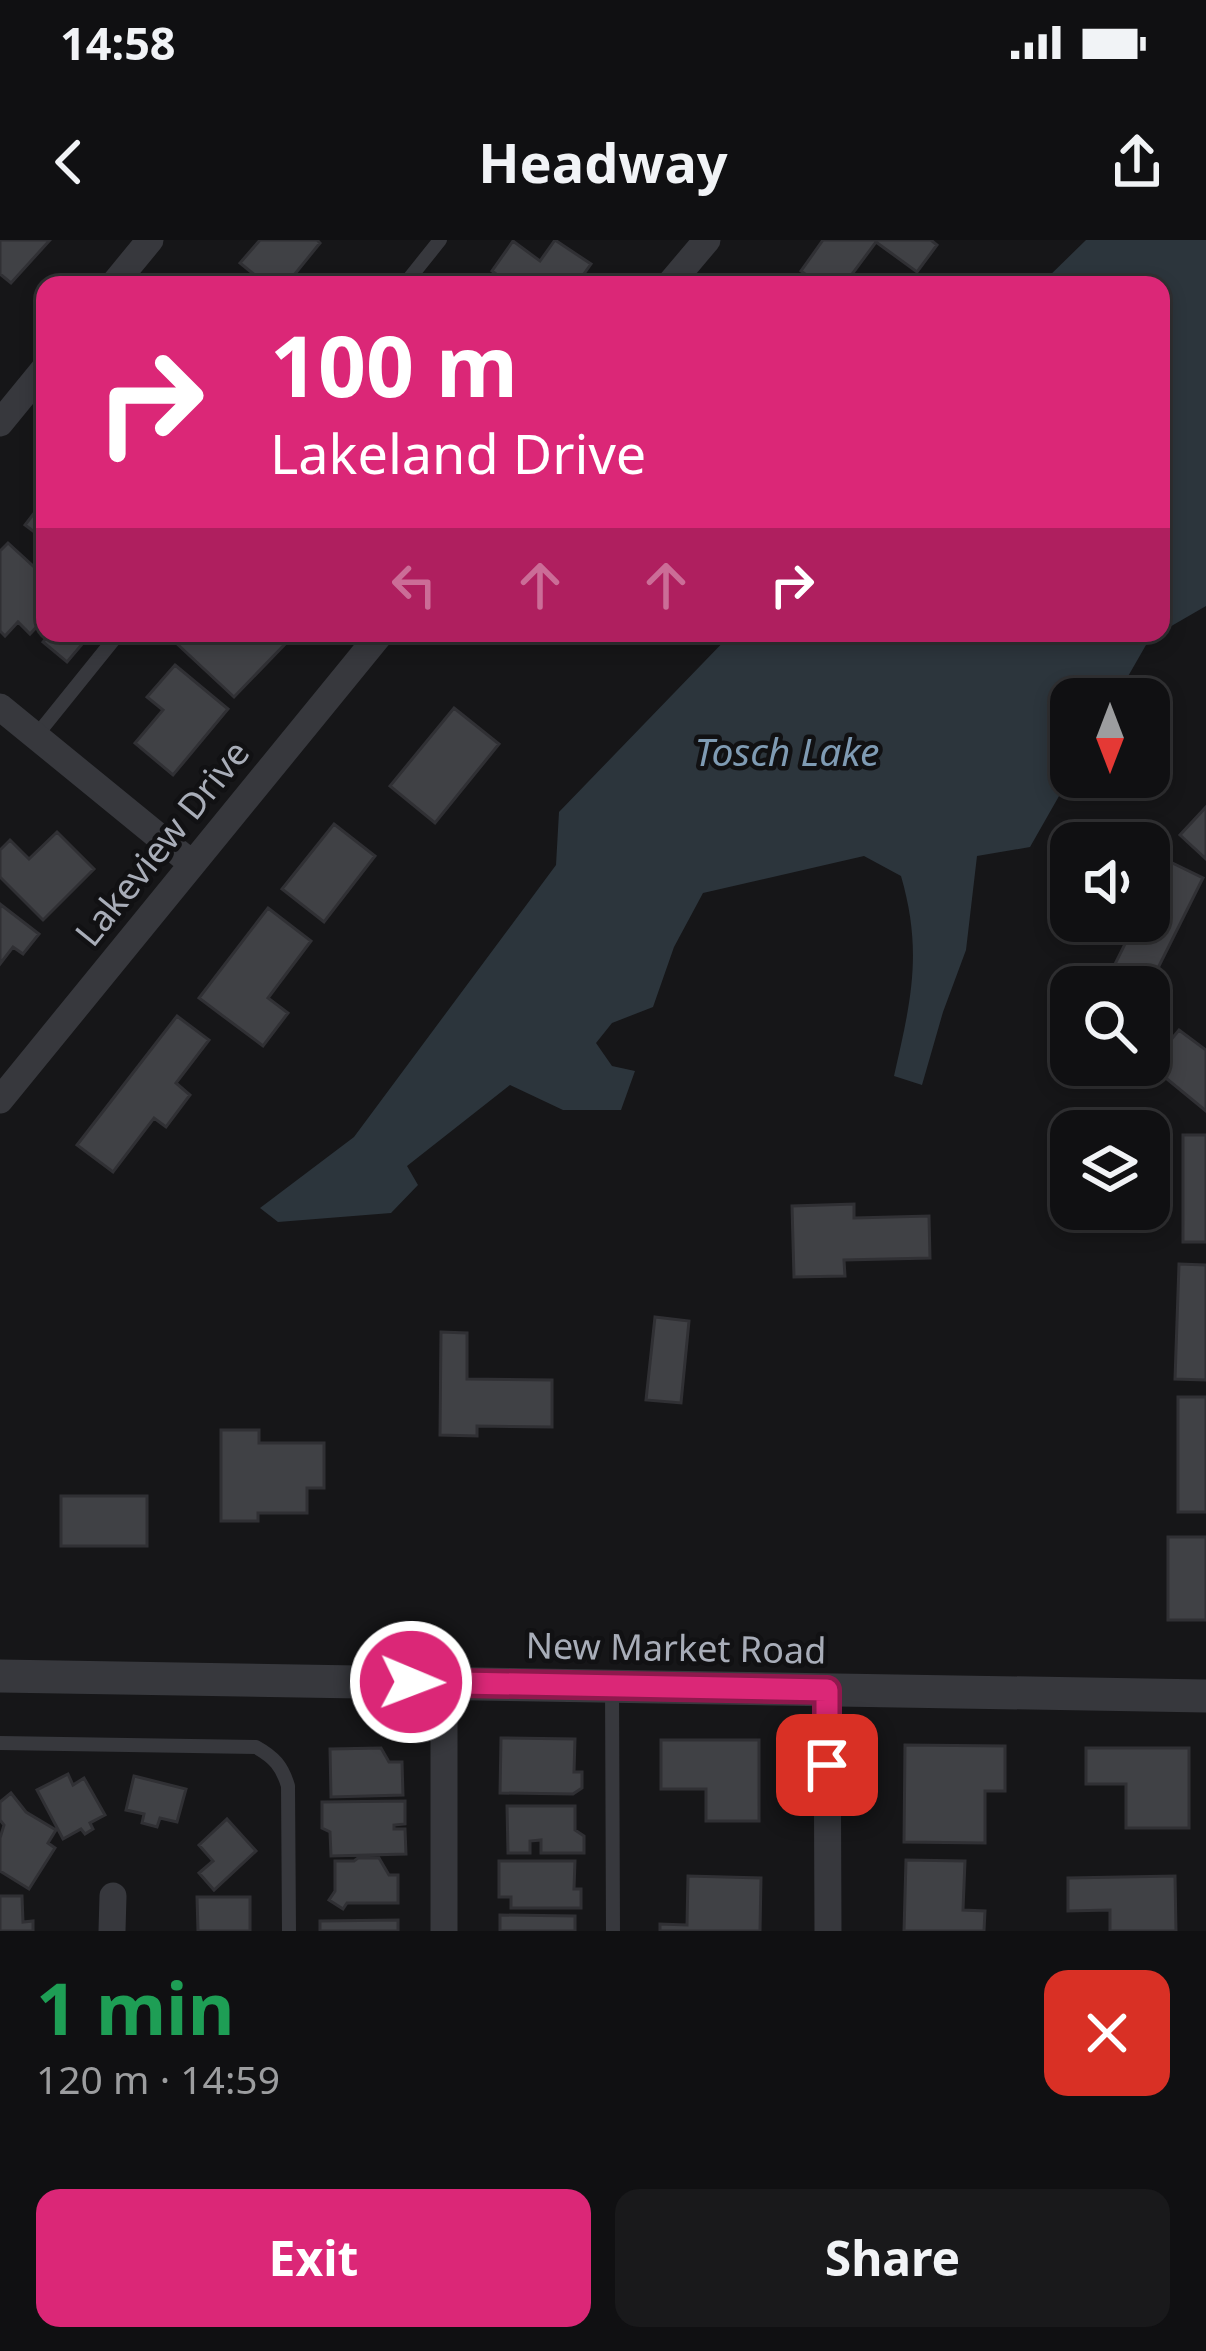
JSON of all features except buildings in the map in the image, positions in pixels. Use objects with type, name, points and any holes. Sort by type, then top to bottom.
[{"type":"street","points":[[120,276],[150,240]]},
{"type":"street","points":[[676,276],[706,240]]},
{"type":"street","points":[[0,423],[36,379]]},
{"type":"street","name":"Lakeview Drive","points":[[0,1100],[374,642]]},
{"type":"street","points":[[0,706],[191,863]]},
{"type":"street","name":"New Market Road","points":[[0,1676],[1206,1696]]},
{"type":"street","points":[[444,1682],[444,1931]]},
{"type":"street","points":[[827,1690],[828,1931]]},
{"type":"street","points":[[112,1931],[113,1896]]},
{"type":"lane","points":[[411,276],[440,240]]},
{"type":"lane","points":[[36,736],[112,642]]},
{"type":"lane","points":[[612,1686],[613,1931]]},
{"type":"lane","points":[[0,1743],[256,1747],[272,1755],[288,1786],[289,1931]]},
{"type":"water","points":[[1086,240],[1206,240],[1206,606],[1170,627],[1170,276],[1049,276]]},
{"type":"water","name":"Tosch Lake","points":[[723,642],[1148,642],[1127,678],[1050,678],[1050,798],[1058,798],[1030,847],[977,856],[966,950],[922,1085],[894,1076],[912,976],[908,903],[901,876],[864,856],[703,893],[674,947],[653,1007],[612,1023],[596,1043],[612,1066],[635,1071],[621,1110],[563,1110],[510,1085],[407,1166],[418,1185],[391,1213],[278,1222],[260,1208],[354,1137],[556,865],[559,812]]},
{"type":"route","points":[[411,1682],[827,1690],[827,1765]]}]
